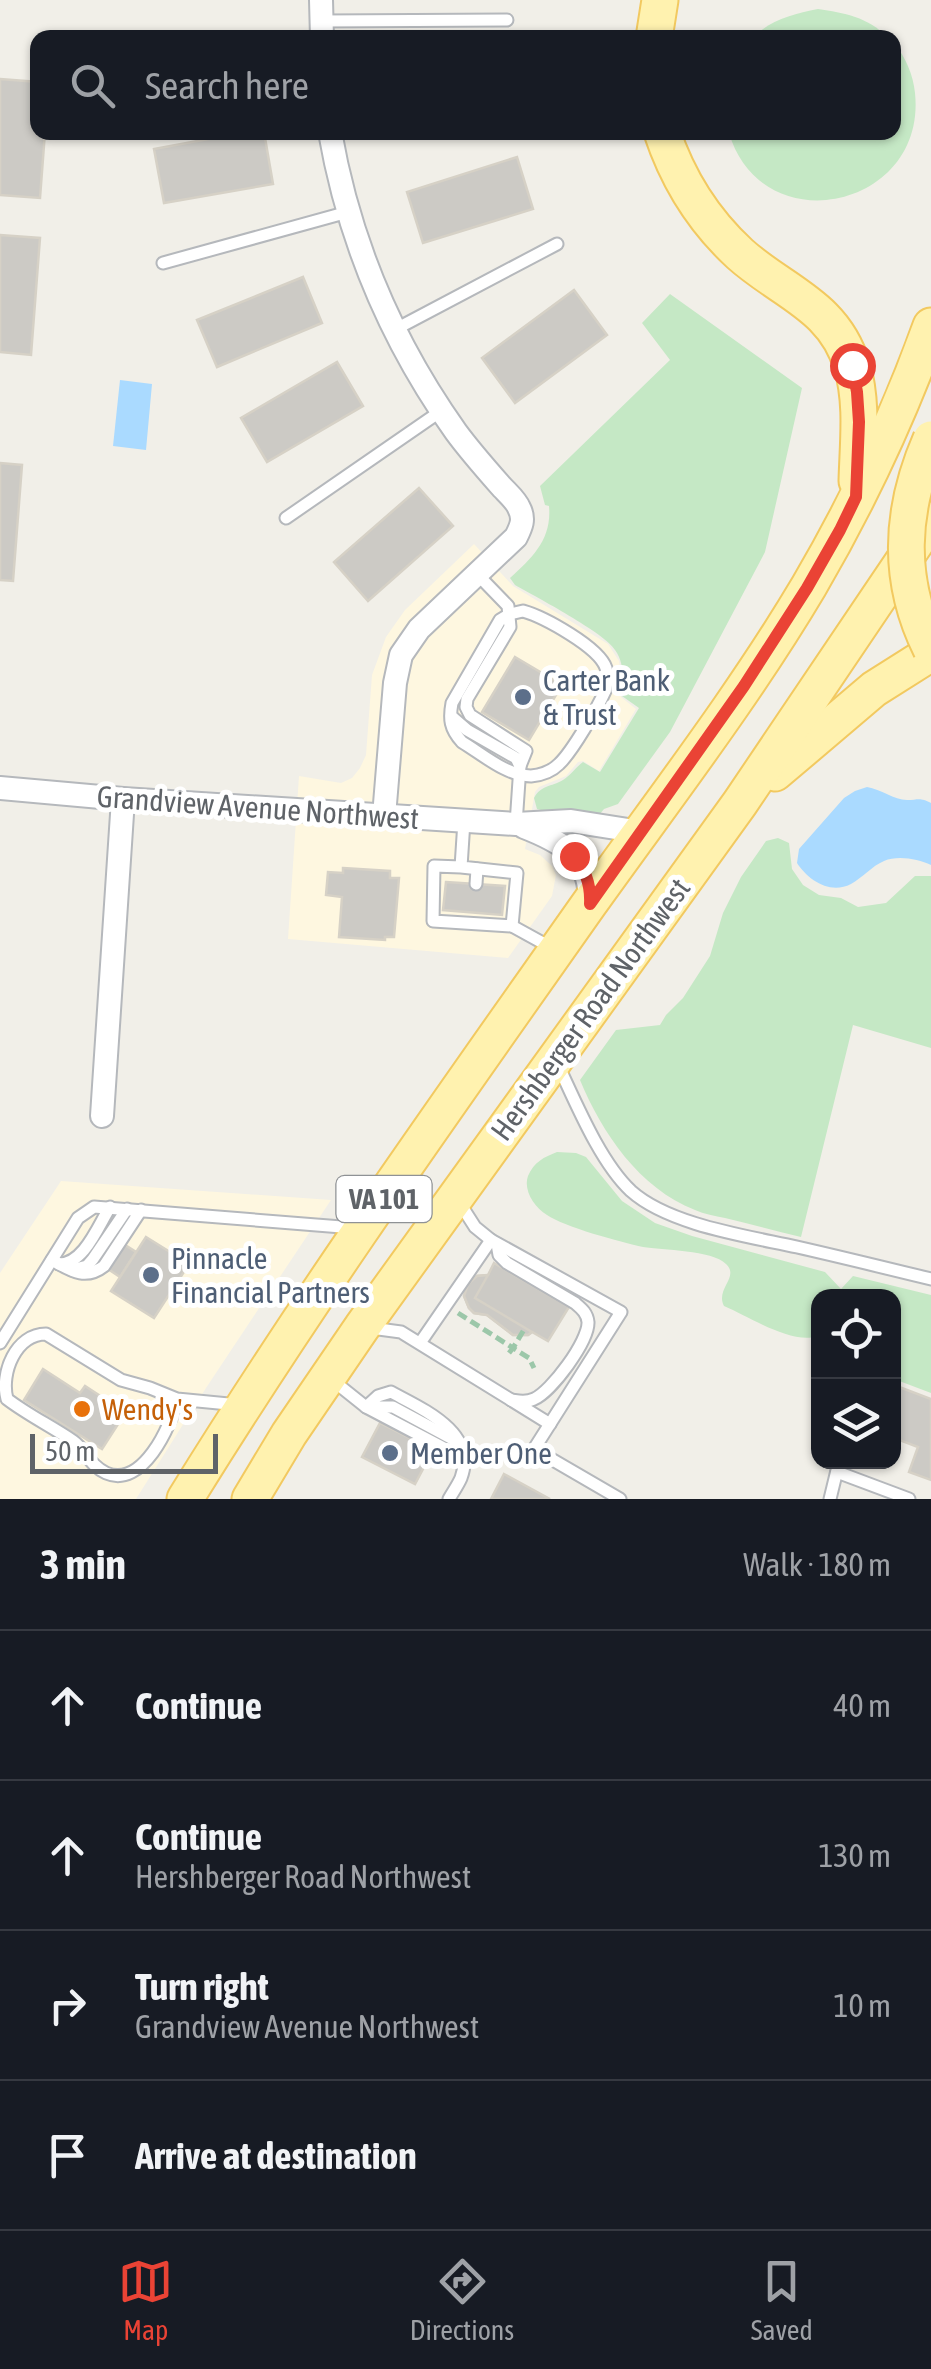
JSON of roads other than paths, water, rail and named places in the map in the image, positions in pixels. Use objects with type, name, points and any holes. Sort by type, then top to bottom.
[{"type":"main road","points":[[655,30],[660,0]]},
{"type":"main road","points":[[665,140],[690,196],[714,228],[742,256],[806,300],[827,320],[843,344],[857,392],[856,497]]},
{"type":"main road","name":"Hershberger Road Northwest","points":[[184,1499],[363,1229],[776,638],[880,450],[931,326]]},
{"type":"main road","points":[[740,802],[874,689],[931,651],[910,596],[905,536],[910,498],[931,439]]},
{"type":"main road","name":"Hershberger Road Northwest","points":[[250,1499],[327,1376],[740,802],[931,520]]},
{"type":"street","points":[[331,140],[348,212],[368,272],[394,330],[441,411],[519,507],[523,522],[516,537],[419,629],[401,655],[395,683],[384,816]]},
{"type":"street","name":"Grandview Avenue Northwest","points":[[0,788],[516,824],[571,821],[641,832]]},
{"type":"street","points":[[102,1116],[123,799]]},
{"type":"street","name":"Grandview Avenue Northwest","points":[[516,824],[558,841],[574,856],[586,873],[590,904]]},
{"type":"lane","points":[[321,19],[507,20]]},
{"type":"lane","points":[[163,263],[348,212]]},
{"type":"lane","points":[[394,330],[557,244]]},
{"type":"lane","points":[[286,518],[441,411]]},
{"type":"lane","points":[[477,574],[508,606],[510,627],[466,707],[470,715],[524,748],[516,824]]},
{"type":"lane","points":[[510,614],[534,614],[589,647],[606,668],[604,694],[558,766],[546,774],[520,770],[462,742],[450,724],[452,703],[500,620],[510,614]]},
{"type":"lane","points":[[462,867],[464,820]]},
{"type":"lane","points":[[512,926],[517,873],[434,866],[432,921],[474,918],[512,926],[557,950]]},
{"type":"lane","points":[[476,884],[477,869]]},
{"type":"lane","points":[[554,1058],[616,1174],[632,1192],[661,1210],[702,1226],[931,1279]]},
{"type":"lane","points":[[456,1196],[475,1227],[494,1242],[620,1312],[534,1448],[620,1499]]},
{"type":"lane","points":[[0,1344],[60,1265],[78,1218],[94,1207],[363,1229]]},
{"type":"lane","points":[[60,1265],[80,1255],[110,1207]]},
{"type":"lane","points":[[60,1265],[87,1266],[126,1209]]},
{"type":"lane","points":[[60,1265],[78,1274],[98,1272],[141,1210]]},
{"type":"lane","points":[[420,1343],[494,1242]]},
{"type":"lane","points":[[494,1242],[506,1263],[575,1303],[588,1320],[582,1340],[548,1391],[526,1402],[511,1400]]},
{"type":"lane","points":[[362,1327],[401,1332],[550,1424]]},
{"type":"lane","points":[[177,1399],[172,1419],[143,1465],[133,1474],[121,1476],[90,1464],[78,1444],[7,1399],[1,1380],[20,1344],[28,1337],[46,1334],[121,1380],[177,1399],[243,1406]]},
{"type":"lane","points":[[327,1376],[366,1407],[463,1458]]},
{"type":"lane","points":[[366,1407],[378,1396],[391,1392],[448,1427],[460,1442],[463,1458],[462,1475],[449,1499]]},
{"type":"lane","points":[[830,1499],[837,1469]]},
{"type":"lane","points":[[844,1469],[909,1499]]},
{"type":"water","points":[[120,380],[152,384],[146,450],[113,446]]},
{"type":"water","points":[[867,787],[902,800],[931,803],[931,865],[890,859],[843,887],[820,884],[797,863],[799,849],[844,798]]},
{"type":"place","name":"Carter Bank & Trust","points":[[523,697]]},
{"type":"place","name":"Pinnacle Financial Partners","points":[[151,1275]]},
{"type":"place","name":"Wendy's","points":[[82,1409]]},
{"type":"place","name":"Member One","points":[[390,1453]]}]
